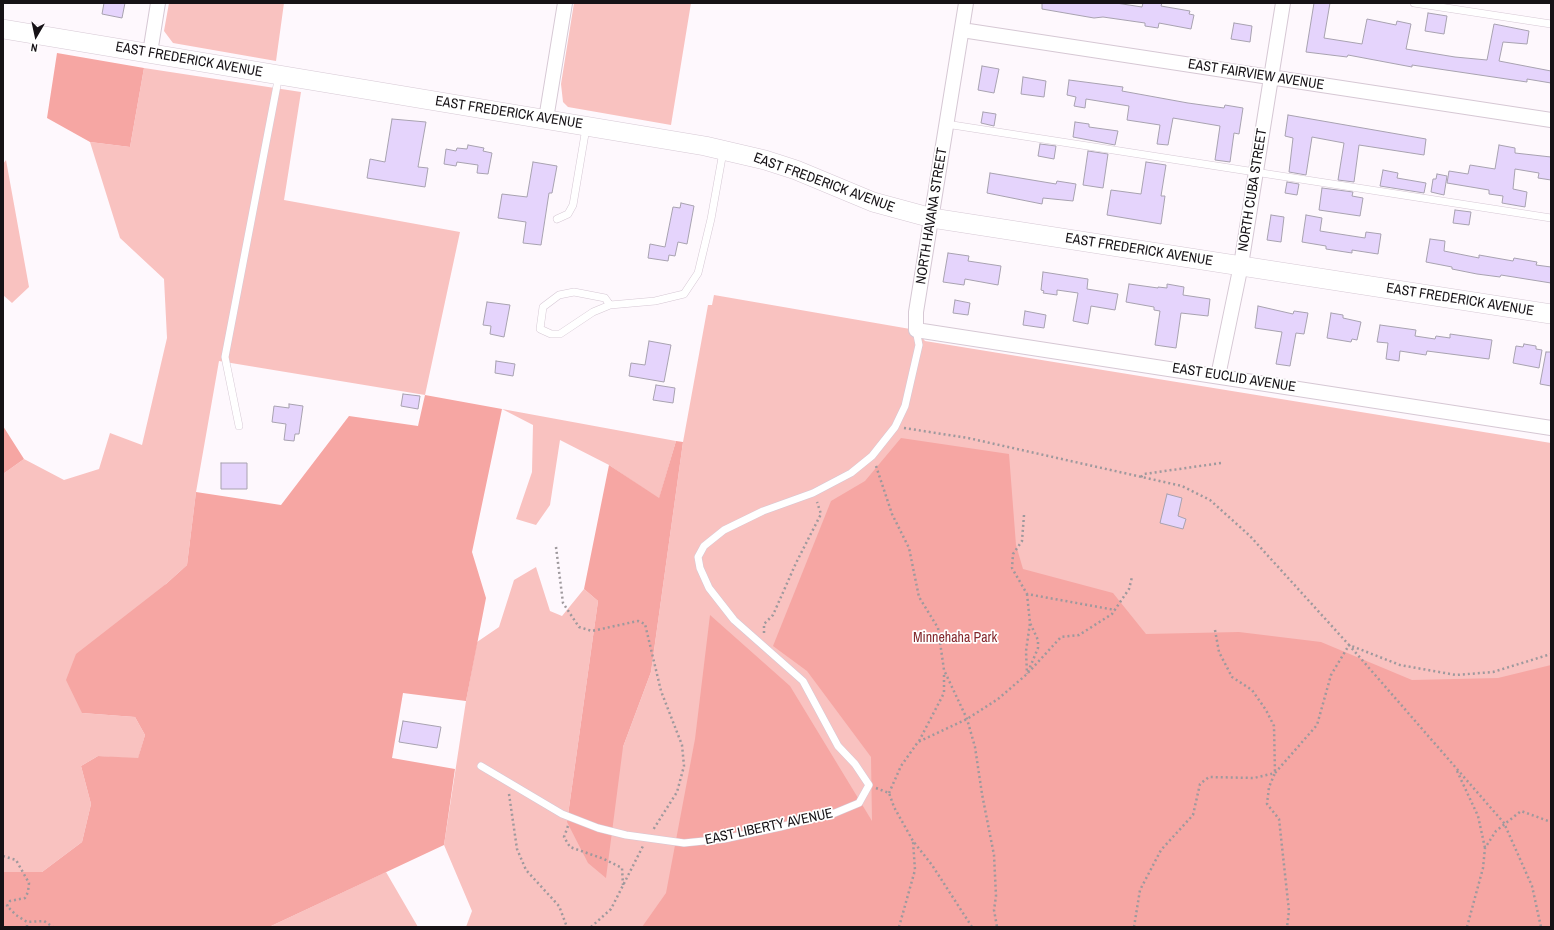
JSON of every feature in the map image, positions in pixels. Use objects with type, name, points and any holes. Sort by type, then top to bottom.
[{"type":"main road","name":"EAST FREDERICK AVENUE","points":[[3,29],[546,119],[723,150],[796,170],[873,202],[932,218],[1551,314]]},
{"type":"street","points":[[150,53],[158,3]]},
{"type":"street","points":[[546,119],[565,3]]},
{"type":"street","name":"NORTH HAVANA STREET","points":[[916,330],[916,312],[966,3]]},
{"type":"street","name":"NORTH CUBA STREET","points":[[1218,376],[1241,265],[1283,3]]},
{"type":"street","name":"EAST FAIRVIEW AVENUE","points":[[962,30],[1551,120]]},
{"type":"street","name":"EAST EUCLID AVENUE","points":[[916,330],[1551,428]]},
{"type":"lane","points":[[1414,3],[1551,24]]},
{"type":"lane","points":[[239,426],[225,357],[279,75]]},
{"type":"lane","points":[[946,124],[1551,218]]},
{"type":"lane","points":[[557,219],[568,214],[573,205],[586,126]]},
{"type":"lane","points":[[610,305],[605,298],[574,292],[559,295],[543,307],[540,329],[551,334],[560,334],[593,312],[610,305],[655,301],[684,294],[698,273],[711,219],[723,150]]},
{"type":"lane","name":"NORTH HAVANA STREET","points":[[765,647],[734,620],[720,603],[709,588],[700,568],[698,556],[704,546],[713,538],[743,520],[813,493],[851,473],[872,456],[895,427],[904,406],[919,345],[916,330]]},
{"type":"lane","points":[[765,647],[803,681],[838,746],[855,764],[869,785]]},
{"type":"lane","name":"EAST LIBERTY AVENUE","points":[[481,766],[562,814],[574,819],[598,828],[647,838],[684,843],[724,839],[828,815],[859,803],[869,785]]},
{"type":"path","points":[[895,427],[968,438],[1182,486],[1210,500],[1250,536],[1349,645],[1504,823],[1532,886],[1541,927]]},
{"type":"path","points":[[872,456],[892,514],[909,548],[919,597],[938,628],[944,670],[944,693],[918,742],[901,766],[889,793],[894,807],[913,841],[932,866],[972,927]]},
{"type":"path","points":[[1141,477],[1144,474],[1221,463]]},
{"type":"path","points":[[765,647],[764,624],[773,615],[796,563],[821,514],[820,506],[813,493]]},
{"type":"path","points":[[1024,514],[1022,541],[1013,554],[1012,568],[1027,594],[1030,623],[1026,651],[1027,674]]},
{"type":"path","points":[[556,547],[563,602],[579,627],[592,631],[638,621],[645,624],[661,691],[682,745],[684,766],[677,792],[647,838],[611,908],[591,927]]},
{"type":"path","points":[[918,742],[967,719],[998,699],[1027,674],[1061,637],[1079,635],[1112,614],[1129,589],[1132,577]]},
{"type":"path","points":[[1027,594],[1115,610]]},
{"type":"path","points":[[1027,674],[1038,648],[1038,640],[1030,623]]},
{"type":"path","points":[[1216,630],[1219,652],[1232,677],[1252,690],[1266,710],[1274,726],[1274,773],[1269,787],[1267,804],[1279,819],[1289,911],[1286,927]]},
{"type":"path","points":[[1349,645],[1400,665],[1456,675],[1493,672],[1551,654]]},
{"type":"path","points":[[1134,927],[1140,890],[1161,850],[1193,815],[1200,784],[1209,776],[1254,778],[1274,773],[1317,725],[1332,675],[1349,645]]},
{"type":"path","points":[[944,670],[967,719],[975,747],[982,794],[994,855],[996,896],[994,910],[997,927]]},
{"type":"path","points":[[1455,767],[1478,816],[1485,848],[1483,868],[1467,927]]},
{"type":"path","points":[[507,782],[517,849],[526,870],[559,906],[567,927]]},
{"type":"path","points":[[869,785],[889,793]]},
{"type":"path","points":[[1485,848],[1496,831],[1504,823],[1521,811],[1551,822]]},
{"type":"path","points":[[574,819],[566,828],[564,838],[570,847],[604,858],[622,868],[623,885]]},
{"type":"path","points":[[900,927],[915,870],[913,841]]},
{"type":"path","points":[[3,856],[16,860],[29,883],[28,892],[25,898],[10,901],[7,906],[16,915],[27,922],[44,921],[53,927]]},
{"type":"path","points":[[27,922],[27,927]]},
{"type":"green space","points":[[169,3],[284,3],[276,61],[173,43],[164,31]]},
{"type":"green space","points":[[574,3],[691,3],[671,125],[568,107],[563,102],[561,84]]},
{"type":"green space","points":[[57,53],[144,68],[130,147],[90,142],[47,118]]},
{"type":"green space","points":[[144,68],[301,92],[284,200],[460,232],[425,395],[219,361],[196,492],[187,565],[166,584],[82,713],[135,717],[145,735],[138,759],[98,756],[81,766],[91,804],[82,842],[42,872],[3,872],[3,474],[24,459],[64,480],[99,469],[110,433],[142,445],[167,338],[164,279],[120,238],[90,142],[130,147]]},
{"type":"green space","points":[[6,160],[29,287],[12,303],[3,295],[3,164]]},
{"type":"green space","name":"Minnehaha Park","points":[[714,295],[916,330],[925,341],[1551,443],[1551,927],[466,927],[472,911],[444,845],[466,701],[477,642],[499,627],[514,580],[536,567],[550,611],[562,616],[584,589],[598,601],[567,822],[623,747],[651,672],[683,442],[708,305],[712,305]]},
{"type":"green space","points":[[425,395],[502,409],[472,552],[486,598],[466,701],[403,693],[392,758],[455,769],[444,845],[269,927],[3,927],[3,872],[42,872],[82,842],[91,804],[81,766],[98,756],[138,758],[145,735],[135,717],[82,713],[66,680],[76,654],[166,584],[187,565],[196,492],[281,505],[349,416],[418,426]]},
{"type":"green space","points":[[502,409],[676,441],[659,499],[609,465],[560,440],[550,505],[536,525],[516,519],[532,472],[533,425]]},
{"type":"green space","points":[[3,426],[24,459],[3,474]]},
{"type":"green space","points":[[901,438],[1009,454],[1016,545],[1023,569],[1113,593],[1146,634],[1239,632],[1321,642],[1412,680],[1498,678],[1551,665],[1551,927],[642,927],[666,893],[695,739],[710,615],[790,686],[872,821],[871,757],[807,671],[773,646],[831,501],[865,481]]},
{"type":"green space","points":[[676,441],[683,442],[651,672],[623,747],[606,878],[588,863],[567,822],[598,601],[584,589],[609,465],[659,498]]},
{"type":"green space","points":[[386,872],[418,927],[269,927]]},
{"type":"building","points":[[104,3],[125,3],[122,18],[102,14]]},
{"type":"building","points":[[1042,3],[1116,3],[1142,7],[1143,3],[1162,3],[1161,6],[1190,11],[1189,14],[1194,15],[1191,29],[1159,23],[1158,28],[1145,26],[1145,23],[1103,17],[1094,18],[1042,9]]},
{"type":"building","points":[[1314,3],[1330,3],[1324,38],[1362,44],[1367,19],[1396,25],[1397,21],[1411,24],[1406,49],[1455,57],[1487,60],[1494,24],[1529,31],[1527,44],[1503,42],[1499,61],[1551,71],[1551,83],[1527,79],[1527,82],[1412,65],[1412,67],[1348,55],[1347,57],[1306,52]]},
{"type":"building","points":[[1428,13],[1447,16],[1444,34],[1425,31]]},
{"type":"building","points":[[1234,23],[1252,26],[1250,42],[1231,39]]},
{"type":"building","points":[[982,66],[999,69],[994,93],[978,90]]},
{"type":"building","points":[[1023,77],[1046,81],[1044,97],[1021,94]]},
{"type":"building","points":[[1069,80],[1123,87],[1122,91],[1188,103],[1224,108],[1225,105],[1243,108],[1239,134],[1234,133],[1230,162],[1215,160],[1220,126],[1173,118],[1168,145],[1157,144],[1160,125],[1127,120],[1129,106],[1086,99],[1085,108],[1074,106],[1076,97],[1067,95]]},
{"type":"building","points":[[983,112],[996,114],[994,126],[981,123]]},
{"type":"building","points":[[1288,115],[1426,139],[1424,155],[1359,145],[1354,182],[1338,180],[1344,143],[1312,137],[1306,175],[1289,172],[1293,138],[1285,136]]},
{"type":"building","points":[[392,119],[426,122],[418,167],[428,168],[425,187],[367,178],[370,159],[385,162]]},
{"type":"building","points":[[1075,122],[1089,124],[1089,127],[1118,131],[1115,145],[1073,137]]},
{"type":"building","points":[[1040,144],[1056,146],[1054,159],[1038,156]]},
{"type":"building","points":[[468,145],[484,148],[483,151],[492,153],[488,174],[477,173],[478,165],[457,162],[456,166],[444,164],[446,149],[456,151],[457,148],[467,149]]},
{"type":"building","points":[[1499,145],[1515,148],[1515,153],[1551,157],[1551,180],[1538,178],[1539,173],[1515,169],[1513,189],[1527,192],[1525,207],[1502,203],[1503,196],[1489,194],[1489,190],[1447,183],[1449,171],[1468,174],[1470,165],[1495,169]]},
{"type":"building","points":[[1088,151],[1108,154],[1103,188],[1083,185]]},
{"type":"building","points":[[533,162],[557,166],[552,193],[549,193],[541,245],[523,243],[526,222],[498,218],[502,194],[527,197]]},
{"type":"building","points":[[1146,162],[1166,165],[1161,196],[1165,196],[1161,224],[1107,215],[1111,190],[1141,194]]},
{"type":"building","points":[[1383,170],[1398,173],[1397,178],[1426,183],[1424,193],[1380,186]]},
{"type":"building","points":[[990,173],[1056,184],[1057,181],[1076,184],[1073,201],[1043,198],[1042,204],[987,193]]},
{"type":"building","points":[[1437,174],[1447,176],[1444,195],[1431,192],[1433,179],[1436,179]]},
{"type":"building","points":[[1287,182],[1299,184],[1297,195],[1285,193]]},
{"type":"building","points":[[1322,188],[1353,192],[1352,196],[1363,198],[1360,216],[1319,210]]},
{"type":"building","points":[[681,203],[694,206],[687,244],[678,242],[675,256],[669,255],[668,261],[648,258],[650,244],[665,247],[673,207],[680,208]]},
{"type":"building","points":[[1455,210],[1471,212],[1469,225],[1453,223]]},
{"type":"building","points":[[1271,215],[1284,217],[1281,242],[1267,240]]},
{"type":"building","points":[[1306,215],[1322,218],[1320,231],[1365,238],[1366,232],[1381,234],[1378,254],[1352,250],[1352,253],[1326,249],[1326,246],[1302,242]]},
{"type":"building","points":[[1430,239],[1445,241],[1444,251],[1479,258],[1479,255],[1513,261],[1514,258],[1537,262],[1536,265],[1551,267],[1551,283],[1501,275],[1500,277],[1477,274],[1426,262]]},
{"type":"building","points":[[948,253],[969,256],[968,261],[1001,266],[998,285],[965,279],[964,285],[943,282]]},
{"type":"building","points":[[1043,272],[1088,279],[1087,289],[1118,294],[1115,310],[1091,306],[1088,324],[1073,321],[1078,293],[1057,290],[1057,295],[1043,293],[1044,291],[1041,290]]},
{"type":"building","points":[[1129,284],[1158,288],[1167,288],[1167,284],[1184,287],[1183,295],[1210,299],[1208,316],[1181,313],[1176,348],[1155,345],[1160,311],[1154,310],[1154,307],[1126,302]]},
{"type":"building","points":[[955,300],[970,303],[968,315],[953,313]]},
{"type":"building","points":[[487,302],[510,305],[504,337],[490,334],[491,326],[483,325]]},
{"type":"building","points":[[1258,306],[1293,314],[1294,311],[1308,313],[1304,334],[1296,333],[1290,366],[1276,364],[1282,332],[1255,328]]},
{"type":"building","points":[[1025,311],[1046,315],[1044,328],[1023,325]]},
{"type":"building","points":[[1331,313],[1343,315],[1343,318],[1361,322],[1357,340],[1352,339],[1351,342],[1327,338]]},
{"type":"building","points":[[1380,325],[1416,330],[1415,336],[1435,339],[1436,336],[1450,338],[1450,334],[1492,340],[1489,359],[1427,351],[1426,355],[1400,351],[1399,361],[1386,359],[1388,343],[1377,342]]},
{"type":"building","points":[[649,341],[671,345],[664,382],[629,376],[631,363],[645,365]]},
{"type":"building","points":[[1524,344],[1536,346],[1536,349],[1542,350],[1539,368],[1513,363],[1516,346],[1523,347]]},
{"type":"building","points":[[1546,352],[1551,352],[1551,386],[1540,384]]},
{"type":"building","points":[[496,361],[515,364],[513,376],[495,373]]},
{"type":"building","points":[[656,385],[675,388],[673,403],[653,400]]},
{"type":"building","points":[[403,394],[420,396],[418,409],[401,406]]},
{"type":"building","points":[[289,404],[303,406],[299,434],[295,434],[294,441],[284,440],[286,424],[272,422],[274,406],[289,408]]},
{"type":"building","points":[[221,463],[247,463],[247,489],[221,489]]},
{"type":"building","points":[[1167,494],[1182,498],[1178,516],[1186,519],[1183,529],[1160,523]]},
{"type":"building","points":[[403,721],[441,727],[437,748],[399,742]]}]
